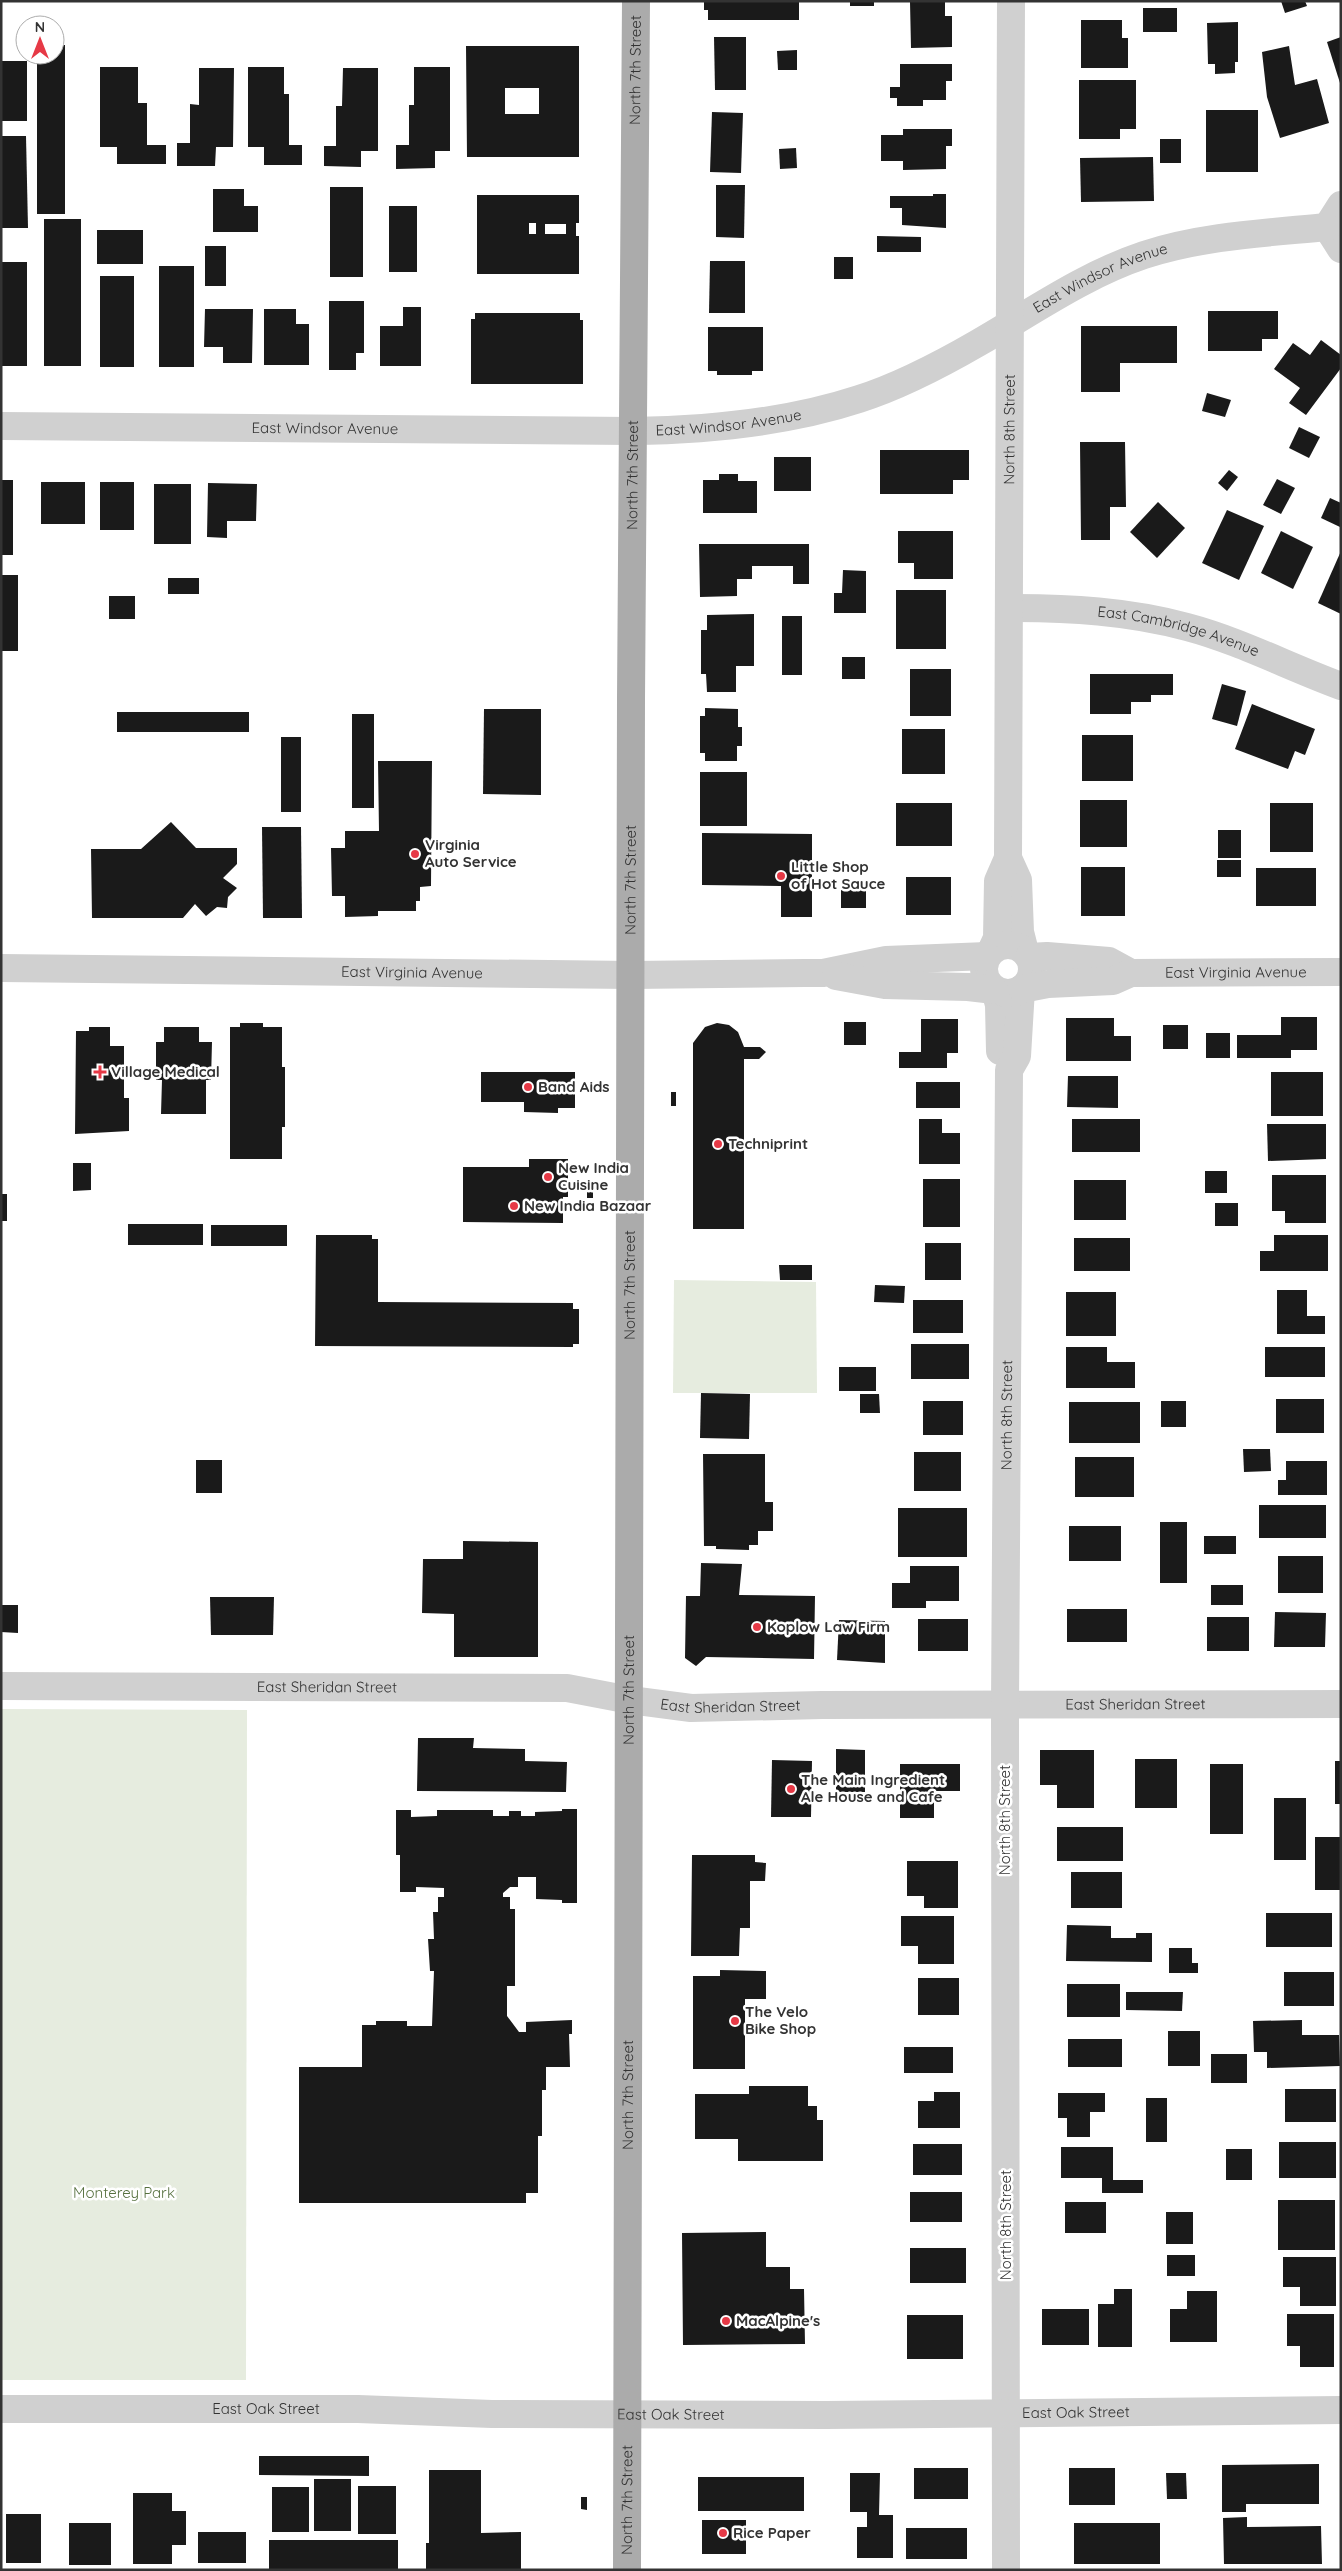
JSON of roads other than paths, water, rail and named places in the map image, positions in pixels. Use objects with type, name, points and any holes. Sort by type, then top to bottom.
[{"type":"main road","name":"North 7th Street","points":[[627,2570],[632,431],[636,1]]},
{"type":"street","name":"North 8th Street","points":[[989,954],[997,938],[998,881],[1008,858],[1011,1]]},
{"type":"street","name":"East Windsor Avenue","points":[[1,426],[632,431],[696,430],[761,422],[858,400],[921,373],[1062,292],[1145,255],[1239,236],[1336,227]]},
{"type":"street","name":"East Cambridge Avenue","points":[[1009,608],[1063,608],[1105,611],[1188,627],[1341,686]]},
{"type":"street","name":"North 8th Street","points":[[1008,858],[1018,880],[1020,932],[1027,954]]},
{"type":"street","points":[[1005,945],[1020,948],[1027,954],[1032,967],[1031,977],[1008,990],[985,978],[984,964],[989,954],[1005,945]]},
{"type":"street","name":"East Virginia Avenue","points":[[1,968],[632,975],[823,973],[886,960],[989,954]]},
{"type":"street","name":"East Virginia Avenue","points":[[1027,954],[1109,962],[1131,973]]},
{"type":"street","name":"East Virginia Avenue","points":[[823,973],[885,985],[951,986],[1008,990],[1056,984],[1113,981],[1131,973],[1341,972]]},
{"type":"street","name":"North 8th Street","points":[[1006,2570],[1005,1705],[1009,1070],[1000,1055],[999,1005],[1008,990]]},
{"type":"street","name":"East Sheridan Street","points":[[1,1686],[567,1688],[630,1700],[690,1708],[822,1705],[1341,1704]]},
{"type":"street","name":"East Oak Street","points":[[1,2409],[358,2409],[492,2414],[826,2415],[1341,2410]]},
{"type":"place","name":"Virginia Auto Service","points":[[415,854]]},
{"type":"place","name":"Little Shop of Hot Sauce","points":[[781,876]]},
{"type":"place","name":"Village Medical","points":[[100,1072]]},
{"type":"place","name":"Band Aids","points":[[528,1087]]},
{"type":"place","name":"Techniprint","points":[[718,1144]]},
{"type":"place","name":"New India Cuisine","points":[[548,1177]]},
{"type":"place","name":"New India Bazaar","points":[[514,1206]]},
{"type":"place","name":"Koplow Law Firm","points":[[757,1627]]},
{"type":"place","name":"The Main Ingredient Ale House and Cafe","points":[[791,1789]]},
{"type":"place","name":"The Velo Bike Shop","points":[[735,2021]]},
{"type":"place","name":"MacAlpine's","points":[[726,2321]]},
{"type":"place","name":"Rice Paper","points":[[723,2533]]},
{"type":"park label","name":"Monterey Park","points":[[124,2193]]}]
